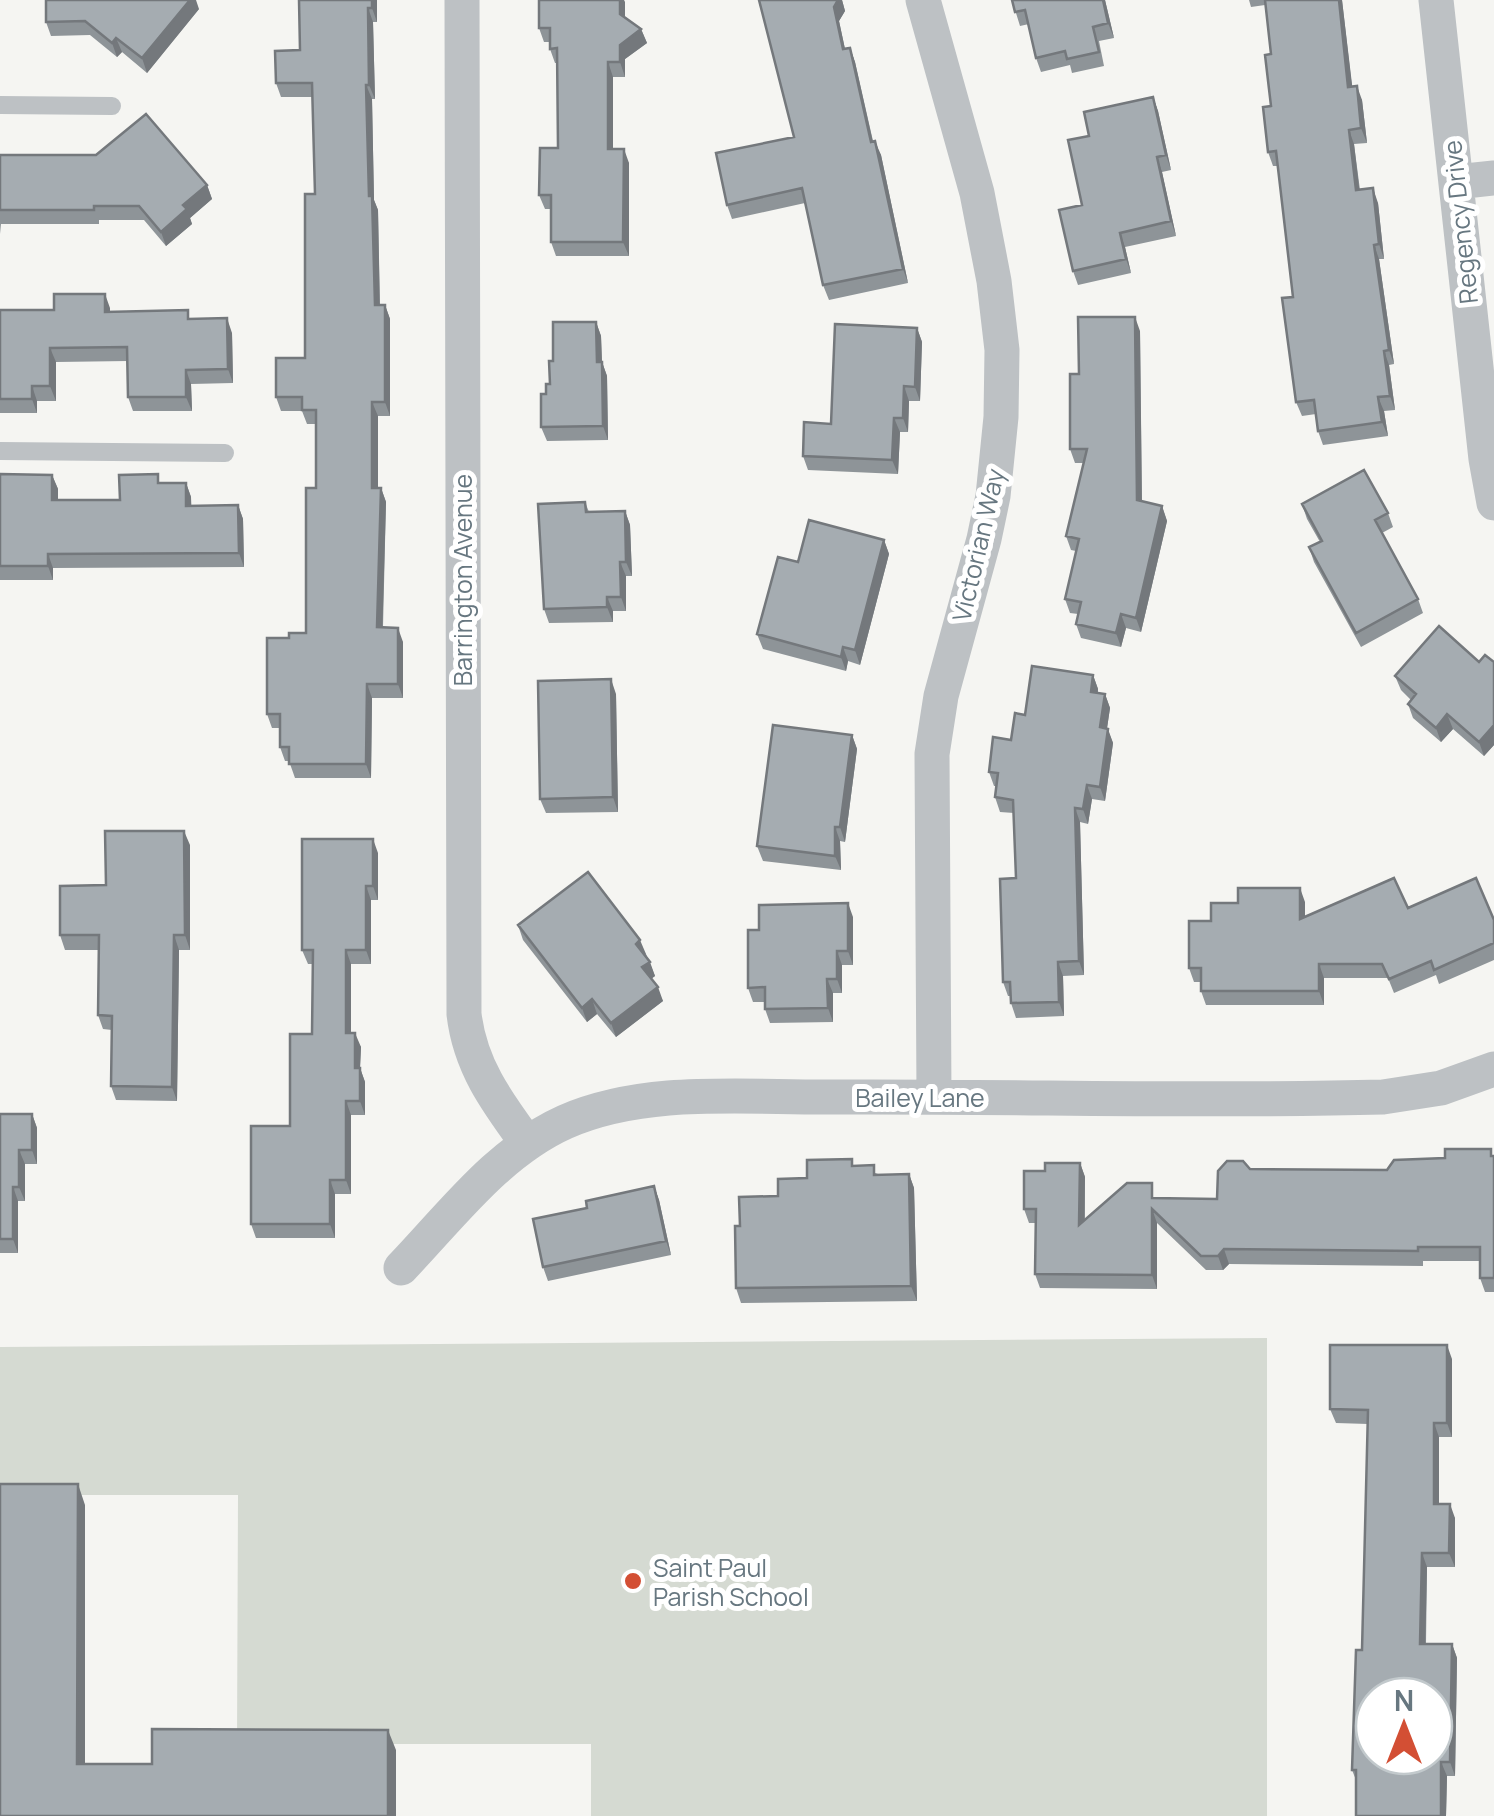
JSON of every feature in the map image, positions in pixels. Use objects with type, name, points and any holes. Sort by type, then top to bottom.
[{"type":"street","name":"Barrington Avenue","points":[[462,0],[464,1014],[466,1038],[482,1080],[527,1143]]},
{"type":"street","name":"Victorian Way","points":[[923,0],[977,193],[1002,350],[998,459],[989,518],[941,696],[932,754],[934,1096]]},
{"type":"street","name":"Regency Drive","points":[[1436,0],[1494,503]]},
{"type":"street","points":[[1456,182],[1494,178]]},
{"type":"street","name":"Bailey Lane","points":[[401,1268],[496,1169],[527,1143],[569,1120],[637,1102],[934,1096],[1383,1097],[1441,1088],[1494,1068]]},
{"type":"lane","points":[[0,105],[112,106]]},
{"type":"lane","points":[[0,450],[225,453]]},
{"type":"shaded area","name":"Saint Paul Parish School","points":[[1267,1338],[1267,1816],[591,1816],[591,1744],[237,1744],[238,1495],[0,1495],[0,1347]]},
{"type":"building","points":[[46,0],[190,0],[142,58],[116,38],[112,43],[85,21],[46,22]]},
{"type":"building","points":[[299,0],[372,0],[372,8],[368,8],[366,85],[369,196],[375,305],[385,305],[385,402],[372,402],[372,488],[381,488],[377,627],[398,628],[398,684],[367,684],[366,764],[289,764],[289,747],[280,747],[280,714],[267,714],[267,638],[306,633],[306,488],[316,488],[316,410],[302,410],[302,397],[276,397],[276,358],[305,358],[305,194],[315,194],[312,83],[276,83],[275,51],[300,50]]},
{"type":"building","points":[[539,0],[620,0],[620,14],[641,29],[620,45],[620,62],[608,62],[608,149],[624,149],[623,242],[551,242],[551,195],[539,195],[540,148],[558,148],[557,48],[550,49],[550,28],[539,28]]},
{"type":"building","points":[[759,0],[838,0],[834,7],[843,49],[850,48],[903,269],[823,285],[802,188],[727,205],[716,153],[794,137]]},
{"type":"building","points":[[1012,0],[1103,0],[1108,23],[1093,27],[1099,52],[1067,59],[1065,51],[1036,58],[1025,10],[1015,12]]},
{"type":"building","points":[[1265,0],[1339,0],[1348,87],[1357,86],[1361,128],[1349,130],[1356,190],[1373,188],[1379,244],[1374,245],[1389,350],[1384,351],[1390,396],[1378,397],[1382,422],[1318,431],[1314,400],[1296,402],[1282,298],[1293,297],[1276,151],[1268,152],[1263,107],[1271,106],[1265,55],[1271,54]]},
{"type":"building","points":[[1153,97],[1166,155],[1157,157],[1171,221],[1120,233],[1126,259],[1073,271],[1059,210],[1082,205],[1068,140],[1089,136],[1084,112]]},
{"type":"building","points":[[146,114],[207,185],[183,205],[187,209],[161,232],[139,206],[0,210],[0,155],[96,155]]},
{"type":"building","points":[[54,294],[105,294],[105,312],[188,310],[188,319],[227,318],[228,369],[186,370],[186,397],[128,397],[127,347],[50,348],[50,386],[32,386],[32,399],[0,399],[0,310],[54,310]]},
{"type":"building","points":[[1078,317],[1135,317],[1137,500],[1162,506],[1136,618],[1121,614],[1116,633],[1076,624],[1081,602],[1065,599],[1079,539],[1066,536],[1087,449],[1070,449],[1070,374],[1079,374]]},
{"type":"building","points":[[553,322],[596,322],[597,362],[602,362],[603,426],[541,427],[541,394],[546,394],[546,384],[550,384],[549,361],[553,361]]},
{"type":"building","points":[[835,324],[917,328],[915,387],[904,386],[903,418],[894,418],[892,460],[803,456],[804,422],[831,424]]},
{"type":"building","points":[[1364,470],[1388,513],[1375,520],[1418,599],[1356,633],[1309,547],[1322,541],[1302,504]]},
{"type":"building","points":[[0,474],[52,475],[52,500],[120,500],[119,475],[158,474],[158,483],[186,483],[186,506],[238,505],[239,553],[48,554],[48,566],[0,566]]},
{"type":"building","points":[[585,502],[586,512],[625,511],[626,562],[620,562],[621,597],[607,597],[607,607],[544,609],[538,504]]},
{"type":"building","points":[[809,520],[884,540],[855,650],[843,647],[841,657],[757,634],[778,557],[798,562]]},
{"type":"building","points":[[1439,626],[1479,662],[1485,655],[1494,662],[1494,725],[1479,742],[1447,714],[1436,728],[1408,704],[1416,694],[1395,676]]},
{"type":"building","points":[[1032,666],[1093,675],[1091,692],[1105,694],[1100,727],[1108,729],[1100,787],[1087,785],[1083,809],[1075,808],[1079,961],[1058,962],[1059,1002],[1011,1003],[1010,982],[1003,982],[1000,879],[1016,878],[1013,800],[995,797],[998,773],[989,772],[993,737],[1011,740],[1015,713],[1025,715]]},
{"type":"building","points":[[611,679],[613,797],[540,799],[538,681]]},
{"type":"building","points":[[773,725],[852,735],[840,827],[835,827],[835,856],[757,846]]},
{"type":"building","points":[[105,831],[184,831],[185,935],[174,935],[172,1087],[111,1086],[112,1016],[98,1015],[99,935],[60,935],[60,886],[106,885]]},
{"type":"building","points":[[302,839],[373,839],[373,886],[366,886],[366,950],[346,950],[346,1033],[355,1033],[360,1101],[346,1101],[346,1180],[330,1180],[330,1224],[251,1224],[251,1126],[290,1126],[290,1034],[312,1034],[313,950],[302,950]]},
{"type":"building","points":[[588,872],[640,940],[636,944],[650,962],[642,967],[658,987],[611,1023],[592,999],[582,1008],[518,925]]},
{"type":"building","points":[[1394,878],[1408,908],[1476,878],[1494,920],[1494,943],[1434,970],[1431,961],[1389,979],[1382,964],[1319,964],[1319,991],[1201,991],[1201,968],[1189,968],[1189,921],[1211,921],[1211,903],[1238,903],[1238,888],[1300,888],[1300,919]]},
{"type":"building","points":[[848,903],[848,951],[837,951],[837,979],[827,979],[828,1008],[765,1009],[765,987],[748,988],[748,930],[759,930],[759,905]]},
{"type":"building","points":[[0,1114],[32,1114],[32,1150],[19,1150],[19,1187],[13,1187],[13,1239],[0,1239]]},
{"type":"building","points":[[1445,1149],[1491,1149],[1494,1156],[1494,1278],[1480,1278],[1480,1247],[1418,1247],[1418,1251],[1224,1249],[1218,1256],[1201,1256],[1152,1209],[1152,1275],[1035,1274],[1036,1209],[1024,1209],[1024,1171],[1045,1171],[1045,1163],[1080,1163],[1079,1225],[1127,1183],[1152,1183],[1152,1198],[1217,1199],[1218,1171],[1227,1161],[1243,1161],[1250,1169],[1387,1170],[1394,1160],[1445,1158]]},
{"type":"building","points":[[852,1159],[852,1166],[874,1165],[874,1175],[909,1174],[911,1286],[736,1288],[735,1226],[740,1226],[739,1197],[778,1196],[778,1179],[807,1178],[807,1160]]},
{"type":"building","points":[[654,1186],[666,1241],[543,1267],[533,1219],[587,1208],[586,1201]]},
{"type":"building","points":[[1330,1345],[1447,1345],[1447,1423],[1434,1423],[1434,1504],[1450,1504],[1449,1553],[1422,1553],[1420,1644],[1452,1644],[1451,1676],[1355,1676],[1356,1650],[1362,1650],[1368,1410],[1330,1409]]},
{"type":"building","points":[[0,1484],[78,1484],[77,1764],[152,1764],[152,1729],[388,1730],[388,1816],[0,1816]]},
{"type":"building","points":[[1356,1776],[1441,1776],[1441,1816],[1356,1816]]},
{"type":"place","name":"Saint Paul Parish School","points":[[633,1581]]}]
